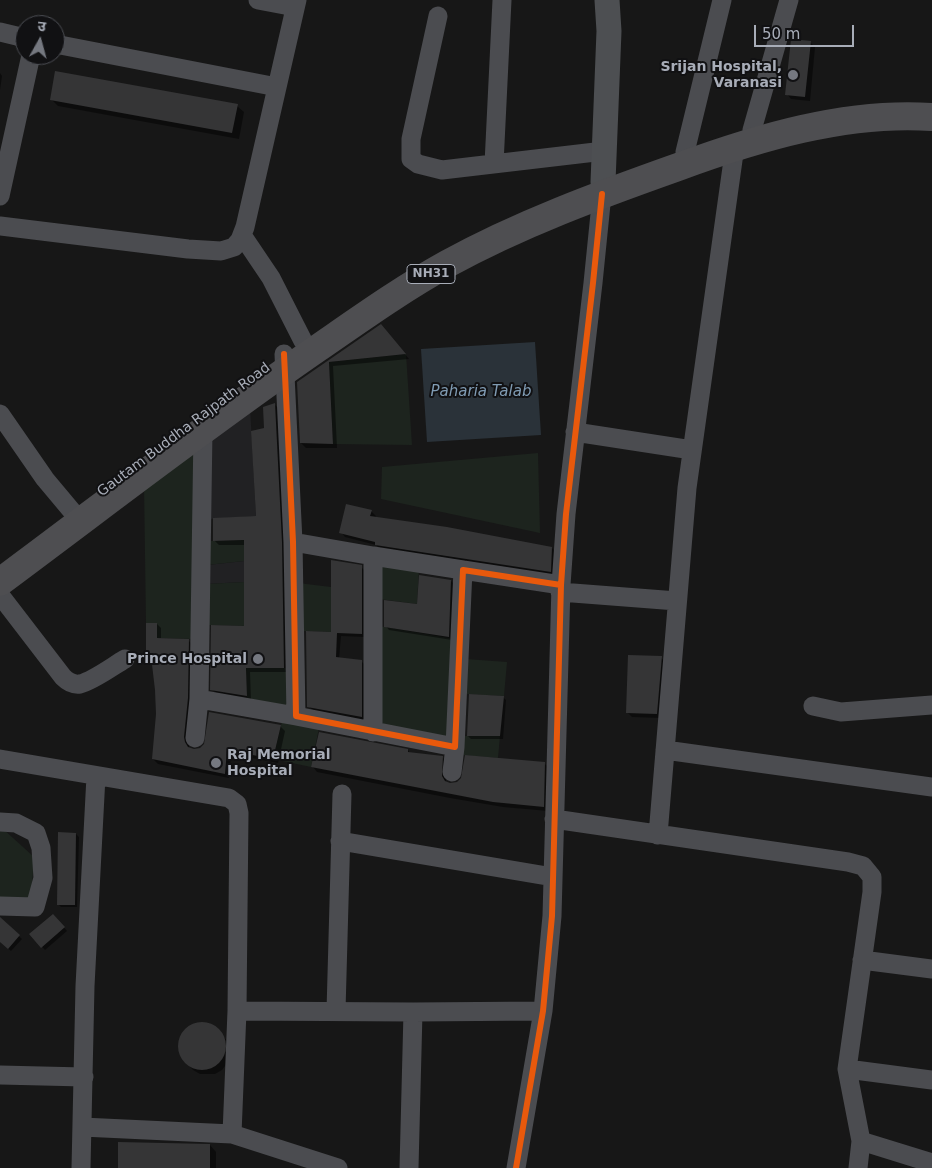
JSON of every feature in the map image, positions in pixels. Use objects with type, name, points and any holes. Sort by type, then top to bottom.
[{"type":"highway","name":"Gautam Buddha Rajpath Road","points":[[0,567],[77,517],[360,303],[466,241],[557,199],[602,188],[685,152],[744,138],[813,115],[863,107],[905,104],[932,106]]},
{"type":"highway","name":"NH31","points":[[602,188],[744,138],[867,118],[905,115],[932,117]]},
{"type":"highway","name":"NH31","points":[[0,582],[77,517],[203,430],[291,355]]},
{"type":"main road","points":[[602,188],[609,31],[608,0]]},
{"type":"street","points":[[0,226],[188,249],[221,251],[234,247],[246,227],[296,4],[258,0]]},
{"type":"street","points":[[494,164],[502,0]]},
{"type":"street","points":[[685,152],[722,0]]},
{"type":"street","points":[[658,835],[677,601],[692,450],[744,138],[789,0]]},
{"type":"street","points":[[438,16],[411,139],[411,159],[429,168],[442,170],[604,150]]},
{"type":"street","points":[[0,32],[15,36]]},
{"type":"street","points":[[65,46],[277,86]]},
{"type":"street","points":[[0,196],[29,65]]},
{"type":"street","points":[[516,1168],[543,1011],[551,925],[561,589],[566,514],[602,188]]},
{"type":"street","points":[[242,235],[271,278],[291,355],[296,716]]},
{"type":"street","points":[[0,414],[45,478],[77,517]]},
{"type":"street","points":[[195,738],[199,699],[203,430]]},
{"type":"street","points":[[575,432],[692,450]]},
{"type":"street","points":[[293,542],[463,570],[561,589],[677,601]]},
{"type":"street","points":[[373,556],[373,732]]},
{"type":"street","points":[[452,772],[455,747],[463,570]]},
{"type":"street","points":[[0,595],[69,683],[80,684],[90,680],[125,659]]},
{"type":"street","points":[[199,699],[455,747]]},
{"type":"street","points":[[813,706],[841,712],[932,705]]},
{"type":"street","points":[[665,750],[932,787]]},
{"type":"street","points":[[0,759],[229,798],[237,804],[239,822],[232,1134]]},
{"type":"street","points":[[81,1168],[85,986],[96,776]]},
{"type":"street","points":[[336,1011],[342,794]]},
{"type":"street","points":[[554,819],[848,862],[863,866],[872,876],[872,892],[847,1070],[861,1141],[858,1168]]},
{"type":"street","points":[[0,822],[16,823],[36,833],[41,848],[43,878],[35,907],[0,906]]},
{"type":"street","points":[[340,841],[553,877]]},
{"type":"street","points":[[862,960],[932,969]]},
{"type":"street","points":[[236,1010],[543,1011]]},
{"type":"street","points":[[409,1168],[413,1012]]},
{"type":"street","points":[[847,1070],[932,1080]]},
{"type":"street","points":[[0,1075],[84,1077]]},
{"type":"street","points":[[82,1127],[232,1134],[338,1168]]},
{"type":"street","points":[[861,1141],[927,1164]]},
{"type":"shaded area","points":[[406,354],[412,445],[333,444],[329,362]]},
{"type":"shaded area","points":[[250,407],[256,516],[209,519],[211,433]]},
{"type":"shaded area","points":[[194,450],[193,639],[157,638],[157,623],[146,623],[144,486]]},
{"type":"shaded area","points":[[538,453],[540,533],[381,499],[382,467]]},
{"type":"shaded area","points":[[244,540],[244,561],[207,565],[208,541]]},
{"type":"shaded area","points":[[244,561],[244,582],[207,584],[207,565]]},
{"type":"shaded area","points":[[378,562],[419,569],[417,604],[379,599]]},
{"type":"shaded area","points":[[244,582],[244,626],[207,625],[207,584]]},
{"type":"shaded area","points":[[298,583],[331,587],[331,632],[299,631]]},
{"type":"shaded area","points":[[379,626],[456,639],[450,740],[379,726]]},
{"type":"shaded area","points":[[466,659],[507,662],[504,696],[465,694]]},
{"type":"shaded area","points":[[246,668],[288,668],[289,708],[247,702]]},
{"type":"shaded area","points":[[282,721],[319,728],[311,767],[273,759]]},
{"type":"shaded area","points":[[462,736],[500,736],[498,758],[461,755]]},
{"type":"shaded area","points":[[2,828],[34,857],[31,900],[0,899],[0,830]]},
{"type":"water","name":"Paharia Talab","points":[[535,342],[541,435],[427,442],[421,349]]},
{"type":"building","points":[[791,39],[811,41],[805,97],[785,95]]},
{"type":"building","points":[[55,71],[238,104],[232,133],[50,100]]},
{"type":"building","points":[[381,324],[406,354],[329,362],[333,444],[300,443],[297,382]]},
{"type":"building","points":[[275,403],[282,542],[284,668],[246,668],[247,696],[210,690],[211,625],[244,626],[244,540],[213,541],[213,518],[256,516],[251,431],[264,428],[263,407]]},
{"type":"building","points":[[346,504],[372,510],[370,516],[447,527],[552,547],[551,572],[375,545],[375,542],[339,533]]},
{"type":"building","points":[[331,560],[362,565],[362,634],[337,633],[336,657],[362,660],[362,717],[307,707],[306,631],[331,632]]},
{"type":"building","points":[[419,575],[451,580],[449,637],[384,627],[384,600],[417,604]]},
{"type":"building","points":[[146,623],[157,623],[157,638],[189,639],[188,698],[184,737],[188,747],[200,748],[204,744],[209,712],[281,725],[273,759],[227,750],[225,774],[152,759],[156,714],[155,690],[151,656],[146,656]]},
{"type":"building","points":[[628,655],[662,656],[657,714],[626,713]]},
{"type":"building","points":[[469,694],[504,696],[500,736],[467,736]]},
{"type":"building","points":[[319,732],[408,749],[408,752],[443,756],[442,776],[445,781],[450,783],[457,782],[461,778],[465,755],[545,762],[544,807],[493,802],[311,767]]},
{"type":"building","points":[[58,832],[76,833],[75,905],[57,905]]},
{"type":"building","points":[[53,914],[65,927],[41,948],[29,934]]},
{"type":"building","points":[[0,917],[20,935],[8,949],[0,942]]},
{"type":"building","points":[[197,1022],[207,1022],[219,1029],[226,1041],[226,1051],[219,1063],[207,1070],[197,1070],[189,1066],[182,1059],[178,1051],[178,1041],[182,1033],[189,1026]]},
{"type":"building","points":[[118,1142],[210,1144],[210,1168],[118,1168]]},
{"type":"cycle path","points":[[516,1168],[543,1011],[552,916],[561,585],[566,514],[602,194]]},
{"type":"cycle path","points":[[284,354],[293,542],[296,716],[455,747],[463,570],[561,585]]},
{"type":"place","name":"Srijan Hospital, Varanasi","points":[[793,75]]},
{"type":"place","name":"Prince Hospital","points":[[258,659]]},
{"type":"place","name":"Raj Memorial Hospital","points":[[216,763]]}]
